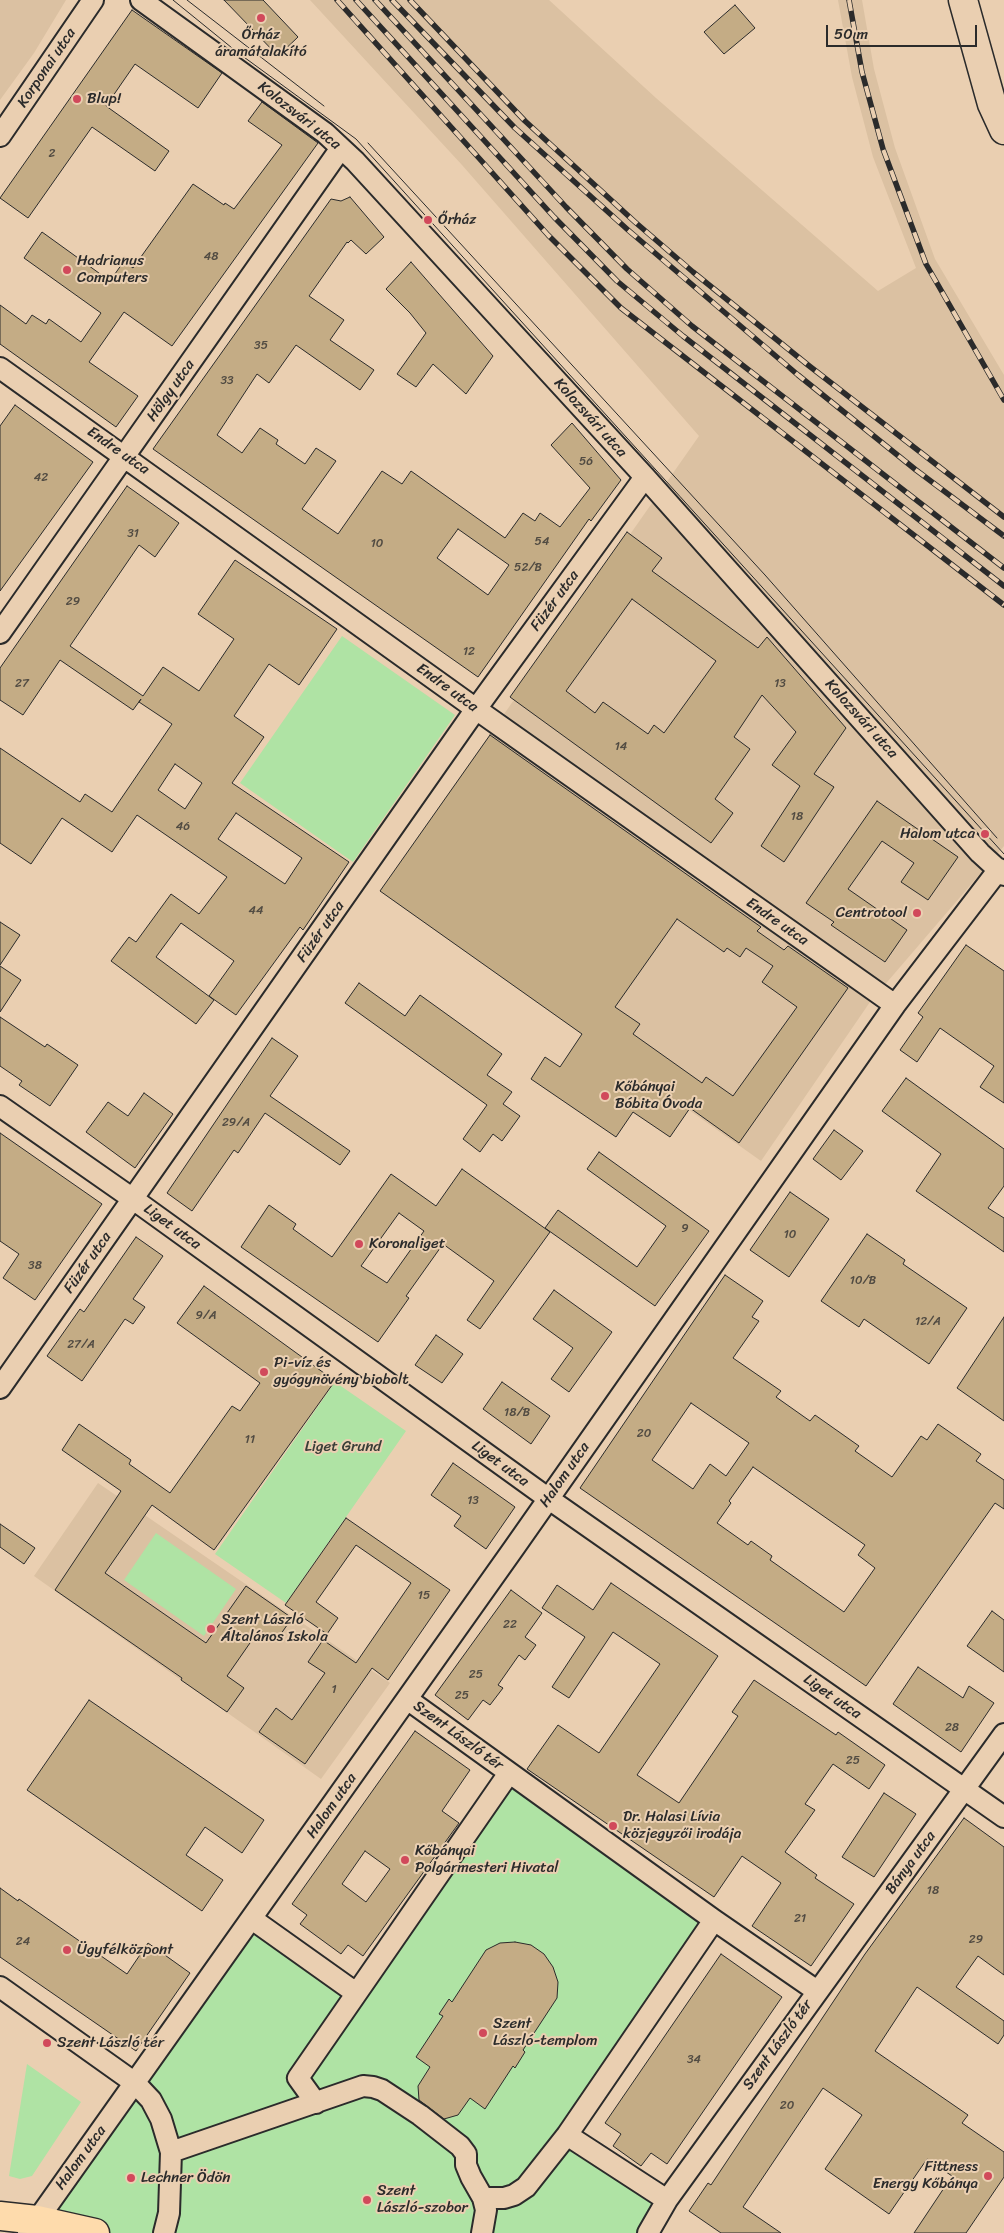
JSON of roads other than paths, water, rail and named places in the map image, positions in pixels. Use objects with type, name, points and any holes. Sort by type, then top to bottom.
[{"type":"main road","points":[[0,2216],[32,2226],[95,2233]]},
{"type":"street","name":"Korponai utca","points":[[0,136],[93,0]]},
{"type":"street","name":"Kolozsvári utca","points":[[141,0],[325,133],[355,160],[644,478],[980,853],[1001,872]]},
{"type":"street","points":[[963,0],[989,95],[1004,130]]},
{"type":"street","name":"Hölgy utca","points":[[0,633],[341,148]]},
{"type":"street","name":"Endre utca","points":[[0,368],[476,710],[895,1005]]},
{"type":"street","name":"Füzér utca","points":[[0,1388],[476,710],[644,478]]},
{"type":"street","name":"Halom utca","points":[[32,2226],[549,1499],[895,1005],[1001,872]]},
{"type":"street","name":"Liget utca","points":[[0,1106],[134,1199],[549,1499],[1004,1817]]},
{"type":"street","name":"Szent László tér","points":[[407,1699],[509,1774],[816,1991],[667,2200],[648,2233]]},
{"type":"street","name":"Bánya utca","points":[[816,1991],[965,1790],[1004,1734]]},
{"type":"street","name":"Szent László tér","points":[[316,2103],[298,2078],[509,1774]]},
{"type":"street","points":[[252,1919],[356,1993]]},
{"type":"street","points":[[483,2198],[504,2198],[514,2195],[526,2187],[566,2135],[714,1920]]},
{"type":"street","points":[[0,1987],[135,2083],[151,2100],[158,2112],[171,2152],[169,2213],[164,2233]]},
{"type":"street","points":[[171,2152],[363,2086],[382,2090],[460,2146],[466,2154],[466,2165],[483,2198],[486,2210],[482,2233]]},
{"type":"street","points":[[566,2135],[667,2200]]},
{"type":"tram line","points":[[173,0],[237,52],[356,139],[1004,854]]},
{"type":"tram line","points":[[187,0],[324,106]]},
{"type":"tram line","points":[[368,143],[765,575],[997,838]]},
{"type":"railway","points":[[337,0],[548,235],[621,308],[1004,605]]},
{"type":"railway","points":[[356,0],[554,217],[617,281],[683,336],[1004,586]]},
{"type":"railway","points":[[375,0],[566,207],[627,269],[692,326],[1004,568]]},
{"type":"railway","points":[[392,0],[515,128],[628,230],[798,375],[916,470],[1004,536]]},
{"type":"railway","points":[[410,0],[525,121],[635,222],[693,272],[808,365],[1004,517]]},
{"type":"railway","points":[[849,0],[862,72],[883,149],[926,264],[1004,400]]},
{"type":"place","name":"Őrház áramátalakító","points":[[261,18]]},
{"type":"place","name":"Blup!","points":[[77,99]]},
{"type":"place","name":"Őrház","points":[[428,220]]},
{"type":"place","name":"Hadrianus Computers","points":[[67,270]]},
{"type":"place","name":"Halom utca","points":[[985,834]]},
{"type":"place","name":"Centrotool","points":[[917,913]]},
{"type":"place","name":"Kőbányai Bóbita Óvoda","points":[[605,1096]]},
{"type":"place","name":"Koronaliget","points":[[359,1244]]},
{"type":"place","name":"Pi-víz és gyógynövény biobolt","points":[[264,1372]]},
{"type":"place","name":"Szent László Általános Iskola","points":[[211,1629]]},
{"type":"place","name":"Dr. Halasi Lívia közjegyzői irodája","points":[[613,1826]]},
{"type":"place","name":"Kőbányai Polgármesteri Hivatal","points":[[405,1860]]},
{"type":"place","name":"Ügyfélközpont","points":[[67,1950]]},
{"type":"place","name":"Szent László-templom","points":[[483,2033]]},
{"type":"place","name":"Szent László tér","points":[[47,2043]]},
{"type":"place","name":"Fittness Energy Kőbánya","points":[[988,2176]]},
{"type":"place","name":"Lechner Ödön","points":[[131,2178]]},
{"type":"place","name":"Szent László-szobor","points":[[367,2200]]},
{"type":"park label","name":"Liget Grund","points":[[343,1447]]}]
